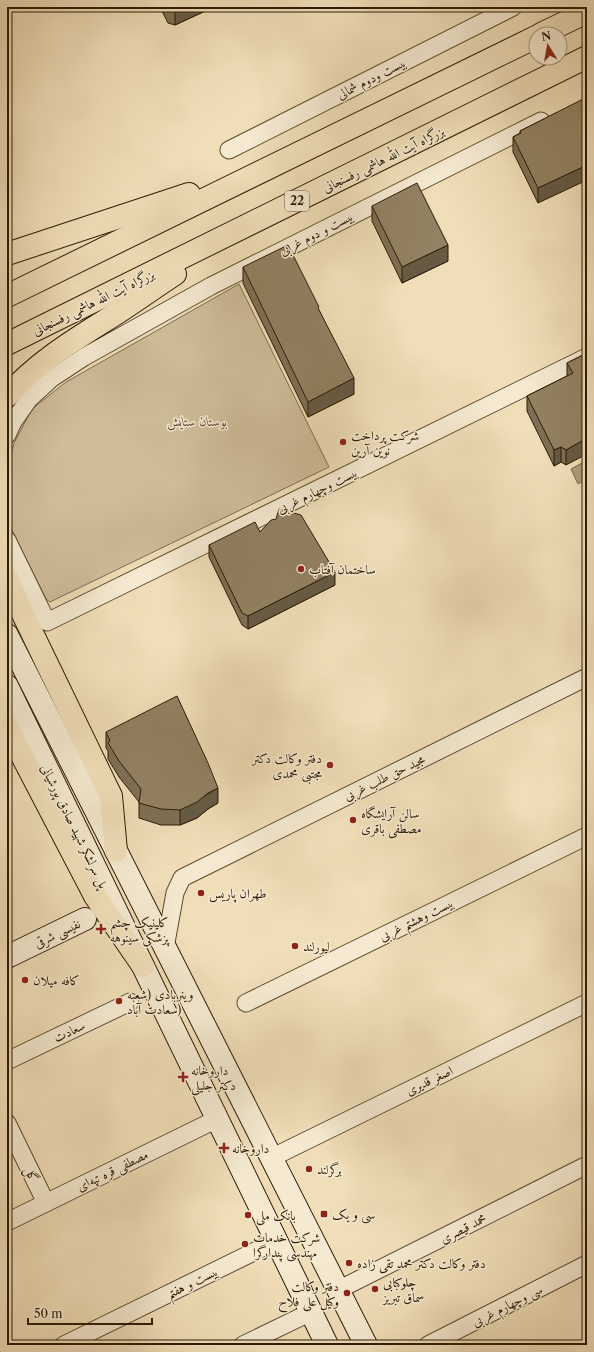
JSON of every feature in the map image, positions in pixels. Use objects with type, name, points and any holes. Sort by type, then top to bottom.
[{"type":"highway","points":[[558,26],[587,12]]},
{"type":"highway","points":[[7,296],[528,41]]},
{"type":"highway","name":"بزرگراه آیت الله هاشمی رفسنجانی","points":[[7,344],[587,57]]},
{"type":"highway","points":[[7,254],[261,171]]},
{"type":"highway","points":[[7,396],[23,379],[48,358],[139,299],[234,233]]},
{"type":"highway","points":[[7,578],[111,796],[116,851]]},
{"type":"highway","points":[[7,727],[95,896],[143,966]]},
{"type":"main road","name":"پل سرلشکر شهید صادق پورشیانی","points":[[7,635],[366,1345]]},
{"type":"main road","name":"پل سرلشکر شهید صادق پورشیانی","points":[[7,686],[327,1345]]},
{"type":"main road","name":"نفیسی شرقی","points":[[7,957],[85,919]]},
{"type":"street","name":"بیست ودوم شمالی","points":[[229,150],[513,7]]},
{"type":"street","name":"بیست و دوم غربی","points":[[7,435],[13,422],[29,399],[52,378],[84,357],[210,286],[552,116]]},
{"type":"street","name":"بیست وچهارم غربی","points":[[7,540],[47,622],[587,358]]},
{"type":"street","name":"مجید حق طلب غربی","points":[[165,948],[175,893],[182,878],[587,677]]},
{"type":"street","name":"بیست وهشتم غربی","points":[[246,1003],[587,836]]},
{"type":"street","name":"سعادت","points":[[7,1061],[130,1002]]},
{"type":"street","name":"اصغر قدیری","points":[[271,1158],[587,1003]]},
{"type":"street","name":"مصطفی قره تپه‌ای","points":[[7,1222],[217,1119]]},
{"type":"street","name":"گل","points":[[7,1123],[46,1203]]},
{"type":"street","name":"محمد قیصری","points":[[338,1290],[587,1165]]},
{"type":"street","name":"بیست و هفتم","points":[[64,1345],[276,1241]]},
{"type":"street","name":"سی وچهارم غربی","points":[[428,1345],[587,1264]]},
{"type":"street","points":[[243,1345],[311,1312]]},
{"type":"green space","name":"بوستان ستایش","points":[[239,284],[329,467],[50,602],[46,599],[8,522],[7,516],[7,470],[14,443],[32,409],[66,382]]},
{"type":"shaded area","points":[[582,463],[587,473],[587,479],[578,484],[571,469]]},
{"type":"building","points":[[168,7],[180,7],[175,9]]},
{"type":"building","points":[[587,97],[587,165],[538,188],[513,137],[521,133],[520,131]]},
{"type":"building","points":[[417,183],[448,245],[402,267],[372,206]]},
{"type":"building","points":[[288,245],[354,378],[308,402],[243,267]]},
{"type":"building","points":[[587,353],[587,438],[566,450],[561,447],[554,450],[527,396],[573,373],[567,363]]},
{"type":"building","points":[[279,509],[301,515],[335,572],[248,616],[242,613],[209,545],[255,522],[260,532],[271,520],[276,519]]},
{"type":"building","points":[[177,696],[218,788],[208,793],[197,802],[180,810],[161,809],[139,803],[141,789],[119,761],[108,743],[110,741],[106,732]]},
{"type":"place","name":"شرکت پرداخت نوین آرین","points":[[343,442]]},
{"type":"place","name":"ساختمان آفتاب","points":[[301,569]]},
{"type":"place","name":"دفتر وکالت دکتر مجتبی محمدی","points":[[330,765]]},
{"type":"place","name":"سالن آرایشگاه مصطفی باقری","points":[[353,820]]},
{"type":"place","name":"طهران پاریس","points":[[201,893]]},
{"type":"place","name":"کلینیک چشم پزشکی سینوهه","points":[[101,929]]},
{"type":"place","name":"لیورلند","points":[[295,946]]},
{"type":"place","name":"کافه میلان","points":[[25,980]]},
{"type":"place","name":"وینربادی (شعبه سعادت آباد)","points":[[119,1001]]},
{"type":"place","name":"داروخانه دکتر جلیلی","points":[[183,1077]]},
{"type":"place","name":"داروخانه","points":[[224,1148]]},
{"type":"place","name":"برگرلند","points":[[309,1169]]},
{"type":"place","name":"سی و یک","points":[[324,1214]]},
{"type":"place","name":"بانک ملی","points":[[248,1215]]},
{"type":"place","name":"شرکت خدمات مهندسى پندارگرا","points":[[245,1244]]},
{"type":"place","name":"دفتر وکالت دکتر محمد تقی زاده","points":[[349,1263]]},
{"type":"place","name":"چلوکبابی سماق تبریز","points":[[375,1289]]},
{"type":"place","name":"دفتر وکالت وکیل علی فلاح","points":[[347,1293]]}]
